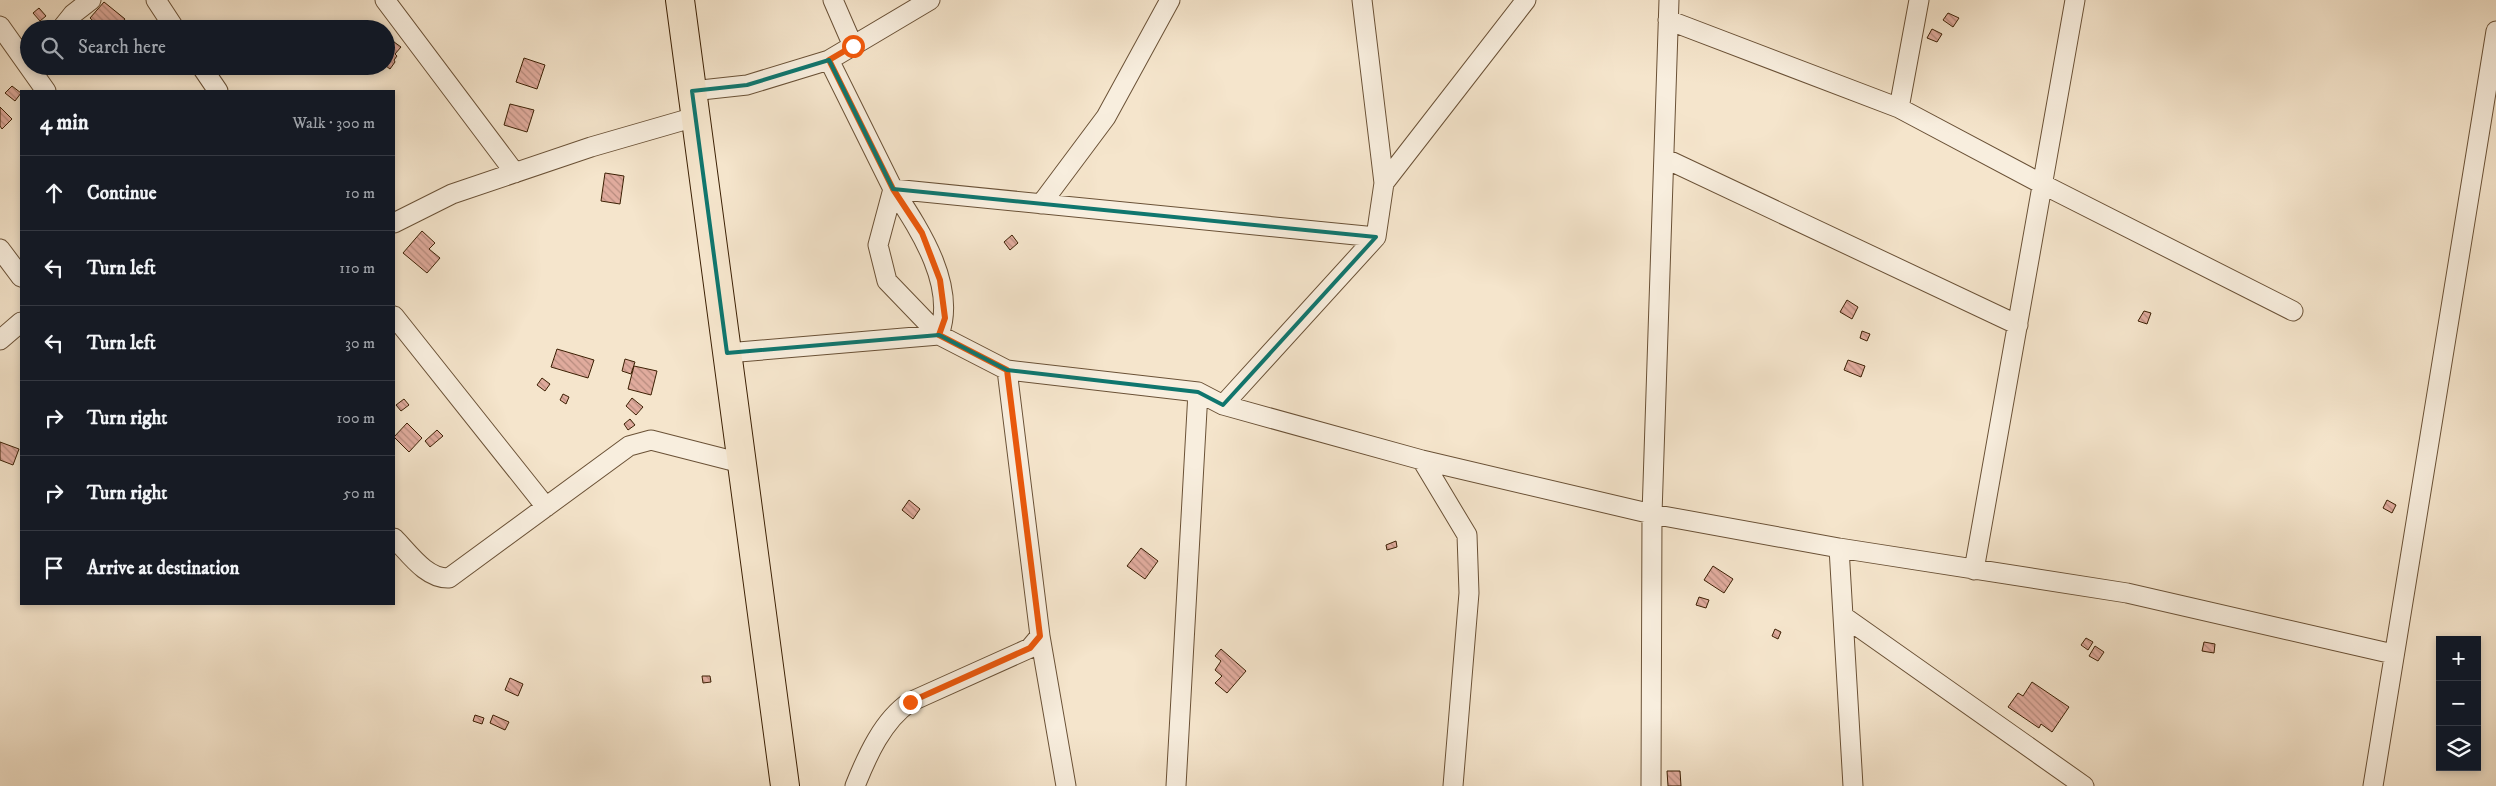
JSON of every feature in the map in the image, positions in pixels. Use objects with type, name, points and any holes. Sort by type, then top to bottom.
[{"type":"highway","points":[[680,0],[785,786]]},
{"type":"street","points":[[68,20],[91,0]]},
{"type":"street","points":[[156,0],[169,20]]},
{"type":"street","points":[[385,0],[515,172]]},
{"type":"street","points":[[833,0],[853,46]]},
{"type":"street","points":[[395,222],[452,194],[591,147],[694,104],[747,85],[829,60],[930,0]]},
{"type":"street","points":[[1040,204],[1106,117],[1170,0]]},
{"type":"street","points":[[1223,405],[1376,236],[1384,183],[1362,0]]},
{"type":"street","points":[[1384,183],[1526,0]]},
{"type":"street","points":[[1651,786],[1652,514],[1669,0]]},
{"type":"street","points":[[1900,108],[1919,0]]},
{"type":"street","points":[[1974,570],[2075,0]]},
{"type":"street","points":[[1668,20],[1900,108],[2042,184],[2293,311]]},
{"type":"street","points":[[0,26],[20,52]]},
{"type":"street","points":[[2373,786],[2496,31]]},
{"type":"street","points":[[829,60],[893,189],[922,233],[940,280],[945,318],[939,335]]},
{"type":"street","points":[[37,75],[45,90]]},
{"type":"street","points":[[207,75],[217,90]]},
{"type":"street","points":[[1664,158],[2018,325]]},
{"type":"street","points":[[893,189],[1376,236]]},
{"type":"street","points":[[893,189],[878,245],[887,281],[939,335],[1007,370],[1198,392],[1223,405],[1422,460],[1652,514],[1839,548],[2128,593],[2393,654]]},
{"type":"street","points":[[0,249],[20,276]]},
{"type":"street","points":[[395,317],[546,508]]},
{"type":"street","points":[[0,340],[20,323]]},
{"type":"street","points":[[727,354],[939,335]]},
{"type":"street","points":[[1007,370],[1040,636],[1066,786]]},
{"type":"street","points":[[1176,786],[1198,392]]},
{"type":"street","points":[[395,539],[426,571],[440,578],[449,578],[629,446],[651,440],[741,463]]},
{"type":"street","points":[[1422,460],[1466,535],[1467,544],[1469,593],[1453,786]]},
{"type":"street","points":[[1839,548],[1852,786]]},
{"type":"street","points":[[1843,616],[2084,786]]},
{"type":"street","points":[[855,786],[865,761],[896,712],[910,702],[1030,648],[1040,636]]},
{"type":"highlighted area","points":[[829,60],[893,189],[1376,237],[1223,405],[1198,392],[1007,370],[939,335],[727,353],[692,91],[747,85]]},
{"type":"building","points":[[104,2],[125,19],[92,20],[90,18]]},
{"type":"building","points":[[39,8],[46,16],[39,20],[33,13]]},
{"type":"building","points":[[1948,13],[1959,18],[1953,27],[1943,20]]},
{"type":"building","points":[[1932,29],[1942,34],[1937,42],[1927,38]]},
{"type":"building","points":[[395,43],[401,47],[395,54]]},
{"type":"building","points":[[524,58],[545,65],[537,89],[516,82]]},
{"type":"building","points":[[12,86],[20,94],[15,101],[5,93]]},
{"type":"building","points":[[510,104],[534,110],[527,132],[504,125]]},
{"type":"building","points":[[0,107],[12,119],[2,129],[0,126]]},
{"type":"building","points":[[605,173],[624,176],[620,204],[601,201]]},
{"type":"building","points":[[422,231],[435,243],[429,249],[440,258],[427,273],[403,253]]},
{"type":"building","points":[[1012,235],[1018,243],[1010,250],[1004,242]]},
{"type":"building","points":[[1847,300],[1858,307],[1852,319],[1840,312]]},
{"type":"building","points":[[2144,311],[2151,313],[2147,324],[2138,321]]},
{"type":"building","points":[[1862,331],[1870,334],[1867,341],[1860,338]]},
{"type":"building","points":[[557,349],[594,360],[588,378],[551,367]]},
{"type":"building","points":[[625,359],[635,362],[631,374],[622,371]]},
{"type":"building","points":[[1848,360],[1865,366],[1861,377],[1844,370]]},
{"type":"building","points":[[634,366],[657,371],[651,395],[628,389]]},
{"type":"building","points":[[542,378],[550,384],[545,391],[537,385]]},
{"type":"building","points":[[563,394],[569,397],[566,404],[560,400]]},
{"type":"building","points":[[632,398],[643,407],[636,415],[626,406]]},
{"type":"building","points":[[404,399],[409,405],[401,411],[396,405]]},
{"type":"building","points":[[630,419],[635,425],[628,430],[624,424]]},
{"type":"building","points":[[407,423],[422,438],[409,452],[395,436]]},
{"type":"building","points":[[437,430],[443,436],[430,447],[425,441]]},
{"type":"building","points":[[0,442],[19,449],[13,465],[0,460]]},
{"type":"building","points":[[909,500],[920,509],[913,519],[902,510]]},
{"type":"building","points":[[2387,500],[2396,505],[2392,513],[2383,508]]},
{"type":"building","points":[[1396,541],[1397,547],[1387,550],[1386,545]]},
{"type":"building","points":[[1141,548],[1158,561],[1145,579],[1127,566]]},
{"type":"building","points":[[1713,566],[1733,579],[1724,593],[1704,580]]},
{"type":"building","points":[[1699,597],[1709,600],[1706,608],[1696,605]]},
{"type":"building","points":[[1775,629],[1781,632],[1778,639],[1772,636]]},
{"type":"building","points":[[2086,638],[2093,642],[2088,650],[2081,645]]},
{"type":"building","points":[[2204,642],[2215,644],[2214,653],[2202,651]]},
{"type":"building","points":[[2095,646],[2104,652],[2098,661],[2089,656]]},
{"type":"building","points":[[1221,649],[1246,671],[1227,693],[1215,683],[1222,676],[1215,670],[1221,661],[1215,656]]},
{"type":"building","points":[[702,676],[710,676],[711,682],[703,683]]},
{"type":"building","points":[[510,678],[523,684],[518,696],[505,690]]},
{"type":"building","points":[[2032,682],[2069,707],[2052,732],[2041,724],[2039,728],[2008,707],[2018,693],[2023,696]]},
{"type":"building","points":[[475,715],[484,718],[482,724],[473,721]]},
{"type":"building","points":[[493,715],[509,722],[505,730],[490,723]]},
{"type":"building","points":[[1667,771],[1680,771],[1681,786],[1668,786]]},
{"type":"route","points":[[853,46],[829,60],[893,189],[922,233],[940,280],[945,318],[939,335],[1007,370],[1040,636],[1030,648],[910,702]]}]
